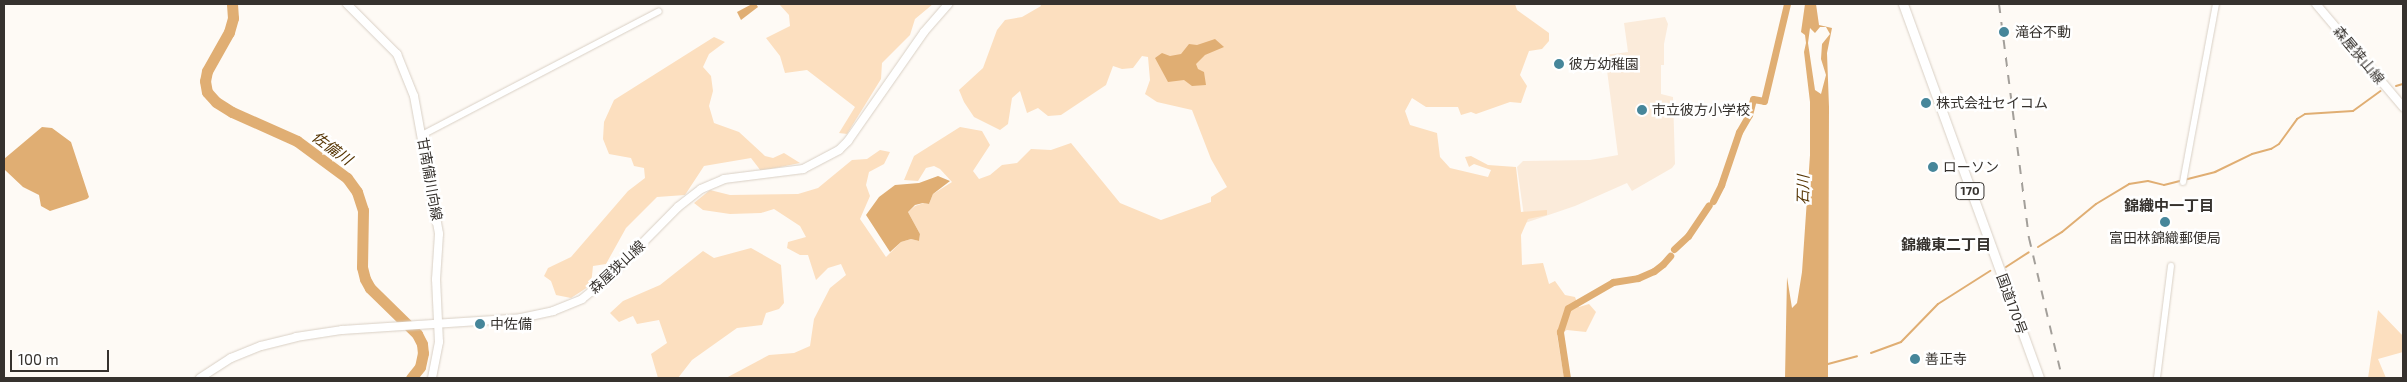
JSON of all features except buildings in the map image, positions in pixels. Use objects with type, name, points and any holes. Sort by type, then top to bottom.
[{"type":"highway","name":"国道170号","points":[[1903,4],[2039,378]]},
{"type":"main road","name":"甘南備川向線","points":[[347,4],[391,47],[402,63],[414,96],[439,234],[436,279],[438,349],[432,378]]},
{"type":"main road","name":"森屋狭山線","points":[[200,378],[231,358],[282,340],[336,331],[521,318],[544,313],[570,304],[601,285],[678,207],[708,186],[731,178],[796,170],[828,157],[848,141],[924,32],[948,4]]},
{"type":"main road","name":"森屋狭山線","points":[[2316,4],[2403,107]]},
{"type":"street","points":[[2182,182],[2216,4]]},
{"type":"street","points":[[422,135],[659,11]]},
{"type":"street","points":[[2156,378],[2171,266]]},
{"type":"shaded area","points":[[752,4],[756,4],[758,7],[741,20],[737,12]]},
{"type":"shaded area","points":[[779,4],[933,4],[915,19],[910,35],[882,63],[881,79],[847,134],[839,133],[855,107],[807,70],[785,73],[780,56],[766,38],[790,26],[789,15]]},
{"type":"shaded area","points":[[1040,4],[1515,4],[1517,10],[1549,33],[1549,41],[1542,49],[1529,51],[1520,75],[1527,86],[1521,103],[1510,102],[1476,114],[1471,112],[1461,115],[1458,107],[1426,107],[1412,98],[1405,111],[1410,125],[1437,133],[1440,157],[1450,168],[1488,177],[1491,170],[1474,164],[1469,167],[1465,157],[1471,156],[1488,165],[1516,167],[1521,212],[1547,210],[1547,215],[1528,219],[1521,235],[1522,265],[1543,263],[1549,284],[1555,281],[1565,295],[1575,297],[1579,307],[1589,304],[1596,312],[1586,332],[1567,330],[1557,335],[1564,378],[726,378],[769,355],[794,353],[810,346],[814,319],[830,288],[846,275],[841,264],[828,268],[816,280],[808,255],[800,255],[787,248],[788,242],[806,237],[800,226],[774,209],[761,213],[730,214],[703,210],[694,203],[710,190],[730,195],[798,194],[818,188],[852,160],[867,159],[880,150],[890,152],[884,164],[869,172],[866,185],[870,196],[860,219],[886,257],[901,242],[911,239],[919,241],[920,234],[908,212],[915,206],[924,203],[929,204],[933,194],[952,182],[940,169],[934,166],[926,168],[918,181],[904,180],[914,156],[960,127],[982,131],[990,145],[973,171],[979,179],[990,175],[1002,165],[1017,163],[1031,149],[1051,150],[1071,143],[1120,203],[1161,220],[1211,202],[1211,197],[1227,187],[1211,159],[1192,110],[1157,102],[1145,94],[1150,80],[1148,57],[1142,56],[1133,68],[1122,69],[1113,66],[1106,85],[1061,115],[1048,116],[1038,108],[1027,113],[1020,91],[1012,98],[1008,124],[1000,130],[974,117],[959,90],[983,68],[997,30],[1005,20],[1022,17],[1041,6]]},
{"type":"shaded area","points":[[1805,4],[1816,4],[1819,25],[1832,28],[1827,53],[1829,107],[1828,378],[1785,378],[1787,277],[1792,308],[1797,303],[1802,272],[1810,155],[1810,102],[1804,52],[1806,43],[1805,35],[1801,32]],"holes":[[[1820,27],[1826,27],[1830,34],[1822,44],[1821,59],[1826,75],[1821,94],[1815,90],[1808,43],[1810,28],[1815,33]]]},
{"type":"shaded area","name":"市立彼方小学校","points":[[1665,17],[1668,24],[1664,44],[1664,65],[1661,65],[1661,94],[1673,97],[1675,164],[1672,168],[1632,191],[1627,183],[1575,206],[1525,223],[1517,167],[1523,161],[1590,160],[1618,155],[1605,55],[1628,52],[1624,23]]},
{"type":"shaded area","points":[[714,37],[725,42],[709,54],[703,67],[711,76],[713,91],[709,106],[714,123],[739,132],[765,156],[773,158],[784,153],[800,163],[761,171],[751,158],[704,166],[685,195],[657,197],[626,228],[606,264],[593,266],[591,285],[571,298],[556,295],[551,281],[544,276],[548,268],[571,257],[628,191],[645,178],[644,168],[634,166],[631,158],[609,154],[603,139],[604,122],[614,100]]},
{"type":"shaded area","points":[[1215,39],[1224,47],[1205,55],[1196,64],[1198,69],[1204,72],[1206,85],[1192,86],[1184,80],[1168,82],[1155,58],[1162,53],[1170,56],[1181,54],[1189,44],[1197,45]]},
{"type":"shaded area","points":[[42,127],[52,128],[71,142],[89,197],[87,199],[50,211],[41,206],[39,195],[23,187],[5,170],[4,159]]},
{"type":"shaded area","points":[[938,176],[950,181],[933,194],[929,204],[915,205],[908,212],[920,234],[919,241],[911,239],[901,242],[890,252],[866,215],[879,197],[895,185],[919,183]]},
{"type":"shaded area","points":[[751,248],[781,265],[784,303],[779,309],[766,313],[762,325],[737,328],[692,360],[678,378],[658,378],[651,354],[667,343],[659,320],[637,324],[633,316],[619,322],[610,313],[623,301],[660,285],[703,251],[714,258]]},
{"type":"shaded area","points":[[2378,310],[2403,336],[2403,352],[2378,359],[2386,378],[2368,378]]},
{"type":"waterway","name":"佐備川","points":[[232,4],[233,18],[229,32],[207,71],[205,81],[207,92],[216,102],[232,112],[297,141],[347,178],[357,192],[363,210],[362,267],[365,279],[370,288],[417,334],[422,344],[423,353],[420,367],[411,378]]},
{"type":"waterway","points":[[1713,201],[1721,185],[1739,132],[1749,115],[1753,99],[1764,101],[1787,4]]},
{"type":"waterway","points":[[2396,86],[2403,84]]},
{"type":"waterway","points":[[2038,247],[2062,232],[2096,204],[2129,184],[2148,181],[2164,185],[2215,172],[2252,154],[2271,149],[2279,144],[2297,119],[2305,114],[2353,111],[2381,91]]},
{"type":"waterway","points":[[1674,249],[1688,236],[1709,205]]},
{"type":"waterway","points":[[2006,267],[2029,252]]},
{"type":"waterway","points":[[1567,378],[1560,332],[1568,308],[1613,282],[1638,278],[1654,271],[1670,256]]},
{"type":"waterway","points":[[1871,353],[1901,342],[1938,304],[1990,271]]},
{"type":"waterway","points":[[1828,364],[1857,356]]},
{"type":"railway","points":[[1999,4],[2029,238],[2062,378]]},
{"type":"place","name":"滝谷不動","points":[[2004,32]]},
{"type":"place","name":"彼方幼稚園","points":[[1559,64]]},
{"type":"place","name":"株式会社セイコム","points":[[1926,103]]},
{"type":"place","name":"市立彼方小学校","points":[[1642,110]]},
{"type":"place","name":"ローソン","points":[[1933,167]]},
{"type":"place","name":"富田林錦織郵便局","points":[[2165,222]]},
{"type":"place","name":"中佐備","points":[[480,324]]},
{"type":"place","name":"善正寺","points":[[1915,359]]},
{"type":"district","name":"錦織中一丁目","points":[[2169,206]]},
{"type":"district","name":"錦織東二丁目","points":[[1946,245]]},
{"type":"water label","name":"石川","points":[[1803,190]]}]
